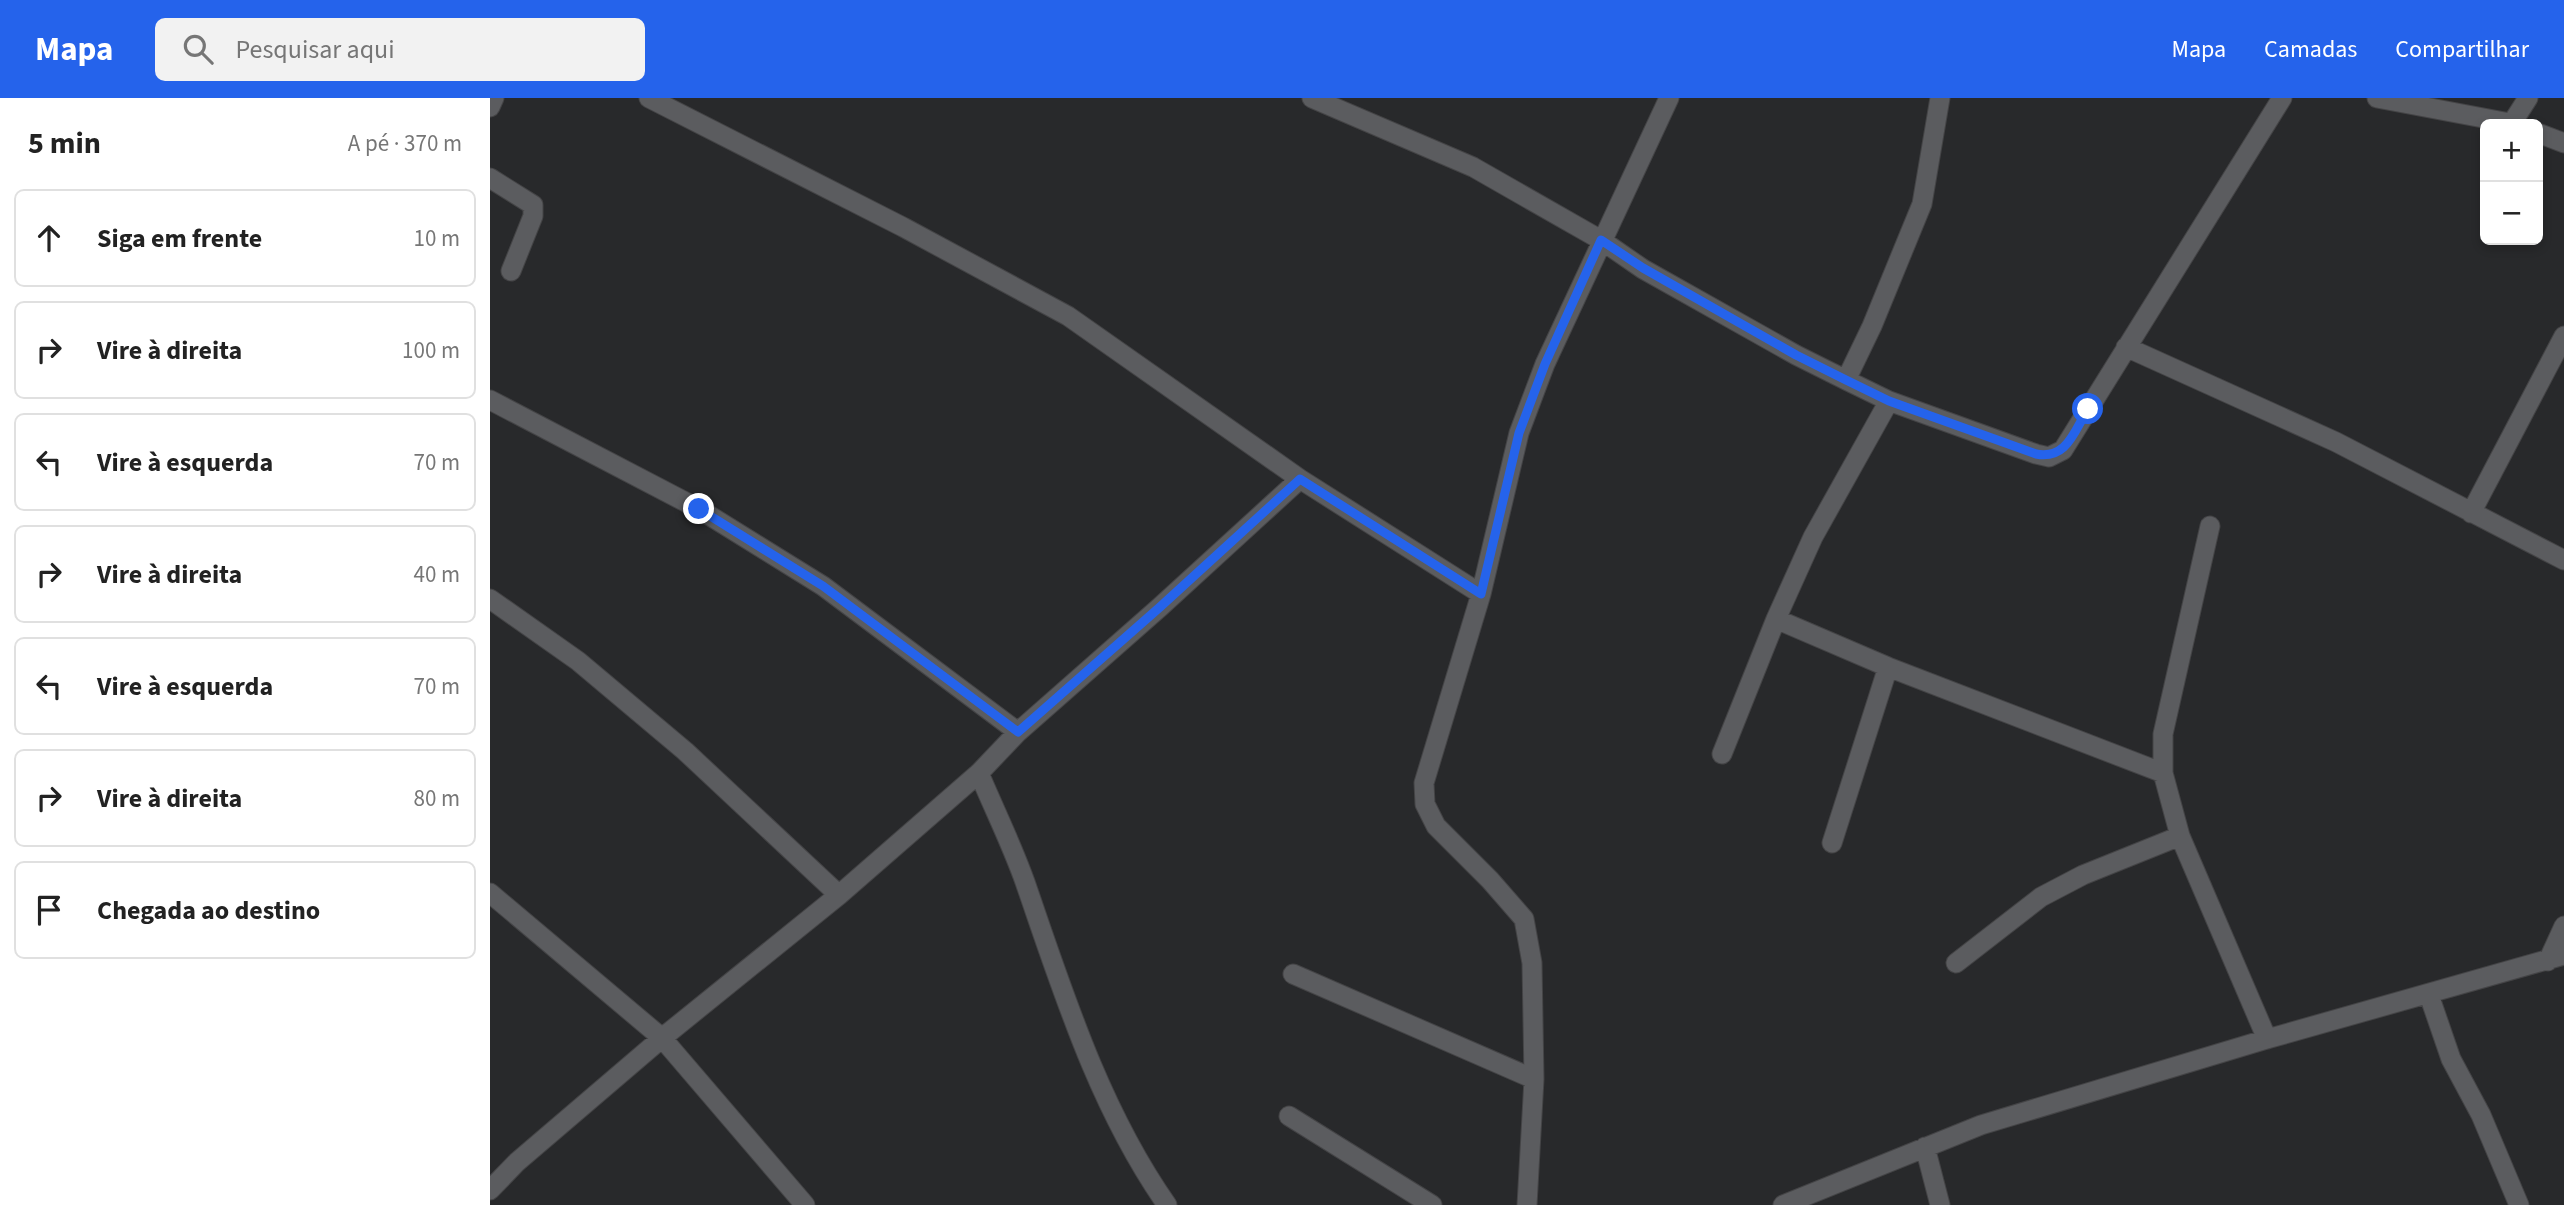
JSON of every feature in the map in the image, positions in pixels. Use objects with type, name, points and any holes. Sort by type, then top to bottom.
[{"type":"street","points":[[490,107],[494,98]]},
{"type":"street","points":[[649,98],[891,220],[1068,316],[1300,479],[1481,594]]},
{"type":"street","points":[[1312,98],[1473,166],[1601,240],[1643,268],[1796,355],[1889,401],[2049,457],[2063,450],[2282,98]]},
{"type":"street","points":[[1527,1205],[1534,1079],[1532,963],[1524,919],[1490,880],[1436,826],[1425,804],[1424,783],[1481,594],[1519,433],[1545,364],[1669,98]]},
{"type":"street","points":[[1846,380],[1872,326],[1922,204],[1940,98]]},
{"type":"street","points":[[2387,98],[2489,119]]},
{"type":"street","points":[[2516,119],[2528,98]]},
{"type":"street","points":[[2543,135],[2564,143]]},
{"type":"street","points":[[490,178],[533,205],[533,216],[511,271]]},
{"type":"street","points":[[2471,513],[2564,336]]},
{"type":"street","points":[[2126,347],[2336,442],[2564,560]]},
{"type":"street","points":[[490,400],[699,509],[823,586],[1018,732]]},
{"type":"street","points":[[1722,754],[1776,619],[1813,537],[1889,401]]},
{"type":"street","points":[[490,1190],[517,1162],[662,1038],[839,895],[979,773],[1018,732],[1300,479]]},
{"type":"street","points":[[2210,526],[2163,734],[2163,773],[2180,836],[2267,1039]]},
{"type":"street","points":[[490,599],[578,662],[685,751],[839,895]]},
{"type":"street","points":[[1776,619],[1888,667],[2163,773]]},
{"type":"street","points":[[1832,843],[1888,667]]},
{"type":"street","points":[[979,773],[1024,879],[1049,958],[1104,1094],[1146,1175],[1167,1205]]},
{"type":"street","points":[[1956,963],[2042,897],[2082,875],[2180,836]]},
{"type":"street","points":[[490,893],[662,1038],[805,1205]]},
{"type":"street","points":[[1783,1205],[1981,1125],[2267,1039],[2556,958],[2564,926]]},
{"type":"street","points":[[1293,974],[1534,1079]]},
{"type":"street","points":[[2429,995],[2451,1059],[2481,1115],[2519,1205]]},
{"type":"street","points":[[1289,1116],[1432,1205]]},
{"type":"street","points":[[1924,1147],[1940,1205]]},
{"type":"route","points":[[699,509],[823,586],[1018,732],[1300,479],[1481,594],[1519,433],[1545,364],[1601,240],[1643,268],[1796,355],[1889,401],[1951,425],[2049,457],[2063,450],[2088,409]]}]
